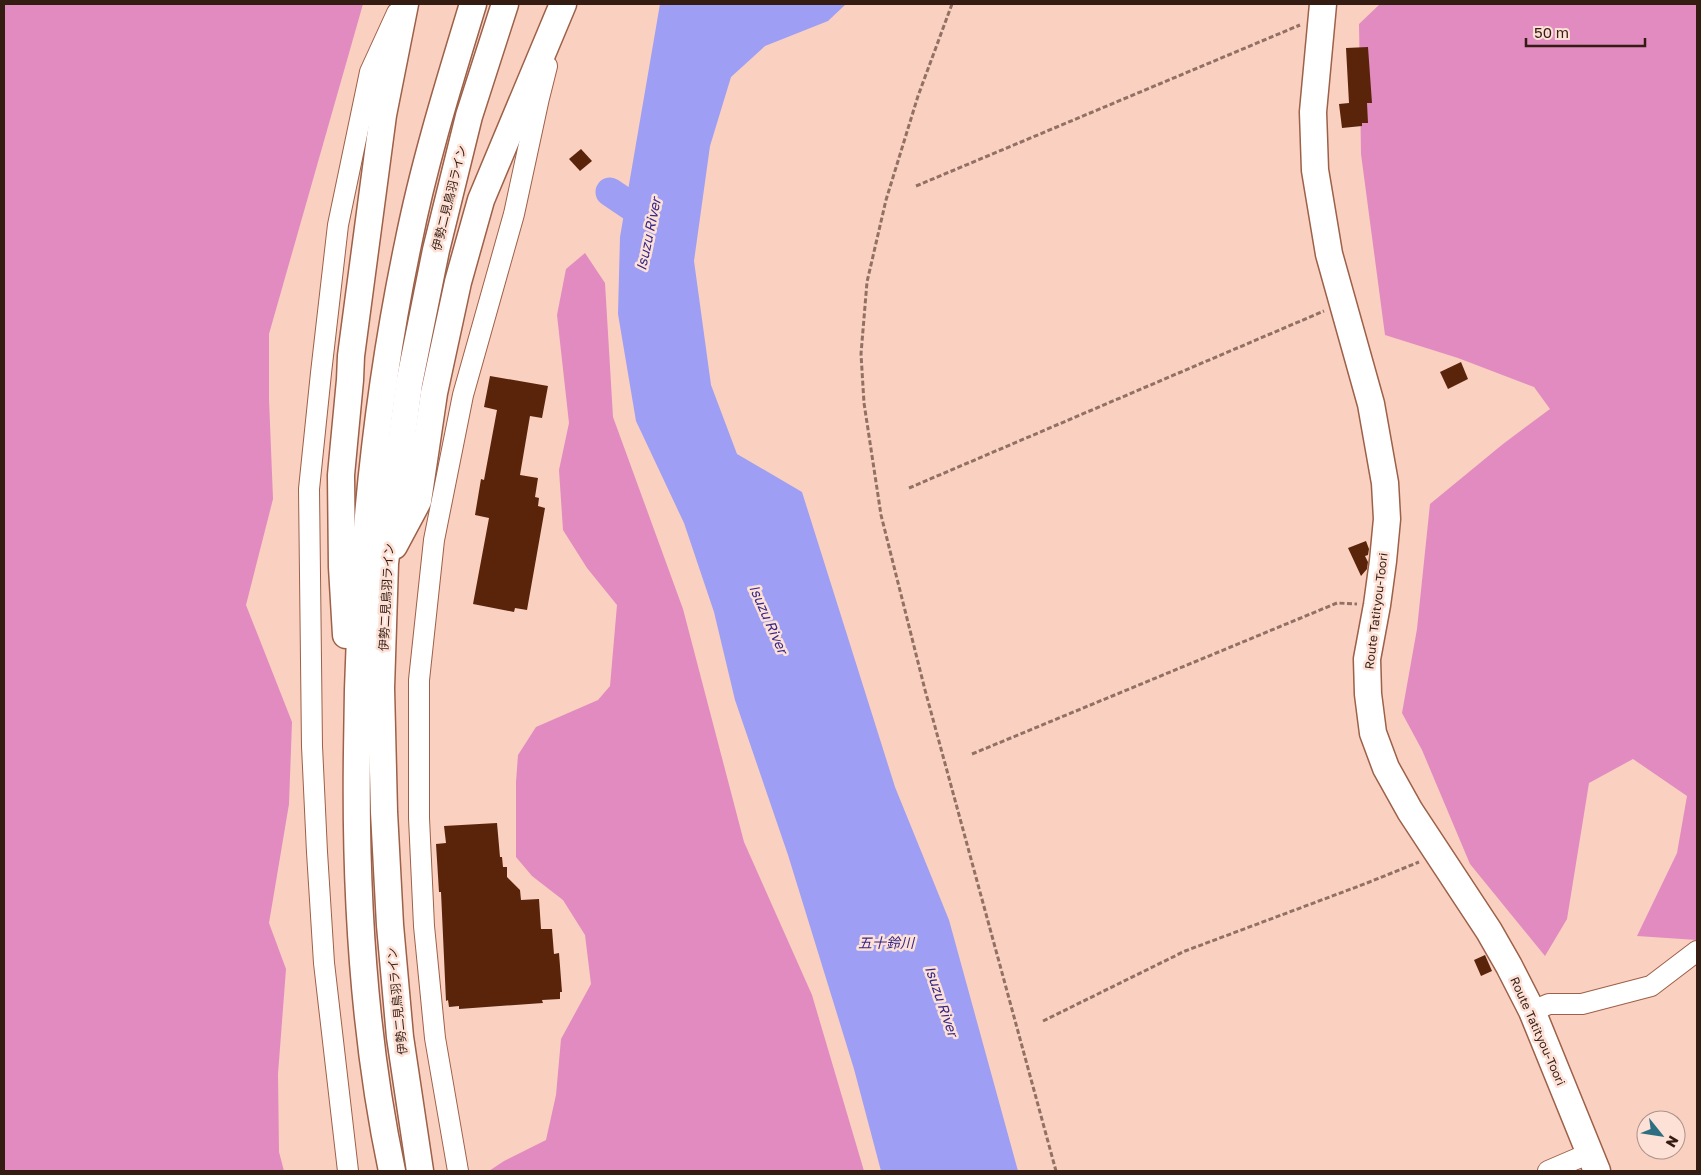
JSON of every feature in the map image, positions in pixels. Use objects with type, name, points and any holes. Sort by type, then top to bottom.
[{"type":"main road","points":[[357,666],[344,631],[341,475],[351,356],[384,115],[404,4]]},
{"type":"main road","name":"伊勢二見鳥羽ライン","points":[[392,1171],[370,1042],[360,928],[356,811],[357,666],[367,522],[387,358],[408,244],[440,110],[473,4]]},
{"type":"main road","name":"伊勢二見鳥羽ライン","points":[[420,1171],[400,1037],[389,916],[381,688],[385,562],[409,384],[436,250],[469,116],[505,4]]},
{"type":"main road","points":[[385,562],[418,501],[434,393],[458,282],[482,200],[564,4]]},
{"type":"main road","name":"Route Tatityou-Toori","points":[[1322,14],[1313,112],[1315,170],[1329,254],[1371,404],[1385,483],[1386,519],[1377,605],[1367,659],[1368,694],[1373,733],[1386,768],[1410,811],[1489,931],[1509,966],[1532,1011],[1593,1162]]},
{"type":"street","points":[[348,1171],[324,963],[317,862],[312,746],[309,489],[338,225],[370,72],[386,35],[404,4]]},
{"type":"street","points":[[458,1171],[435,1038],[424,926],[419,818],[419,680],[434,540],[463,395],[514,214],[539,98],[564,4]]},
{"type":"street","points":[[1532,1011],[1549,1004],[1582,1004],[1651,986],[1697,951]]},
{"type":"street","points":[[1548,1171],[1593,1162]]},
{"type":"path","points":[[952,4],[918,96],[892,181],[867,282],[860,354],[864,403],[881,514],[925,690],[1056,1171]]},
{"type":"path","points":[[916,186],[1322,14]]},
{"type":"path","points":[[909,488],[1343,303]]},
{"type":"path","points":[[972,754],[1337,603],[1377,605]]},
{"type":"path","points":[[1043,1021],[1185,950],[1367,883],[1438,854]]},
{"type":"shaded area","points":[[4,4],[363,4],[269,334],[269,399],[273,499],[246,605],[292,722],[289,804],[269,923],[286,969],[278,1074],[279,1152],[284,1171],[4,1171]]},
{"type":"shaded area","points":[[1380,4],[1697,4],[1697,940],[1637,936],[1677,853],[1687,796],[1633,759],[1589,783],[1567,919],[1545,956],[1470,864],[1422,750],[1402,713],[1417,629],[1430,504],[1503,444],[1550,409],[1534,387],[1458,358],[1385,335],[1361,154],[1359,24]]},
{"type":"shaded area","points":[[585,253],[605,283],[613,417],[683,609],[744,842],[812,995],[864,1171],[489,1171],[504,1161],[546,1140],[556,1095],[561,1039],[591,984],[585,935],[563,900],[532,876],[516,857],[518,755],[536,727],[598,700],[610,686],[617,605],[587,568],[563,530],[559,470],[569,423],[557,315],[566,269]]},
{"type":"water","name":"五十鈴川","points":[[660,4],[846,4],[828,21],[765,46],[731,77],[710,146],[694,261],[711,385],[737,454],[802,492],[895,787],[949,920],[1018,1171],[881,1171],[854,1069],[788,855],[735,700],[714,612],[684,523],[636,421],[618,314],[620,237]]},
{"type":"building","points":[[1368,47],[1372,103],[1367,103],[1368,123],[1362,123],[1362,126],[1342,128],[1339,104],[1349,103],[1346,48]]},
{"type":"building","points":[[581,149],[592,161],[580,171],[569,159]]},
{"type":"building","points":[[1461,362],[1468,379],[1448,389],[1440,372]]},
{"type":"building","points":[[490,376],[548,386],[542,418],[530,416],[520,475],[538,478],[535,497],[539,498],[538,506],[545,508],[527,610],[515,608],[514,612],[473,604],[489,518],[475,515],[481,479],[484,480],[497,410],[484,407]]},
{"type":"building","points":[[1366,541],[1369,549],[1368,555],[1365,556],[1368,562],[1367,569],[1361,576],[1348,548]]},
{"type":"building","points":[[497,823],[500,857],[502,857],[503,867],[507,867],[507,877],[520,890],[521,900],[539,899],[541,929],[552,929],[554,954],[559,953],[562,992],[560,992],[560,999],[542,1000],[543,1003],[459,1009],[459,1006],[449,1007],[448,1000],[446,1001],[441,892],[439,892],[436,844],[446,843],[444,826]]},
{"type":"building","points":[[1485,955],[1492,971],[1481,976],[1474,960]]},
{"type":"waterway","name":"Isuzu River","points":[[610,192],[650,219]]}]
